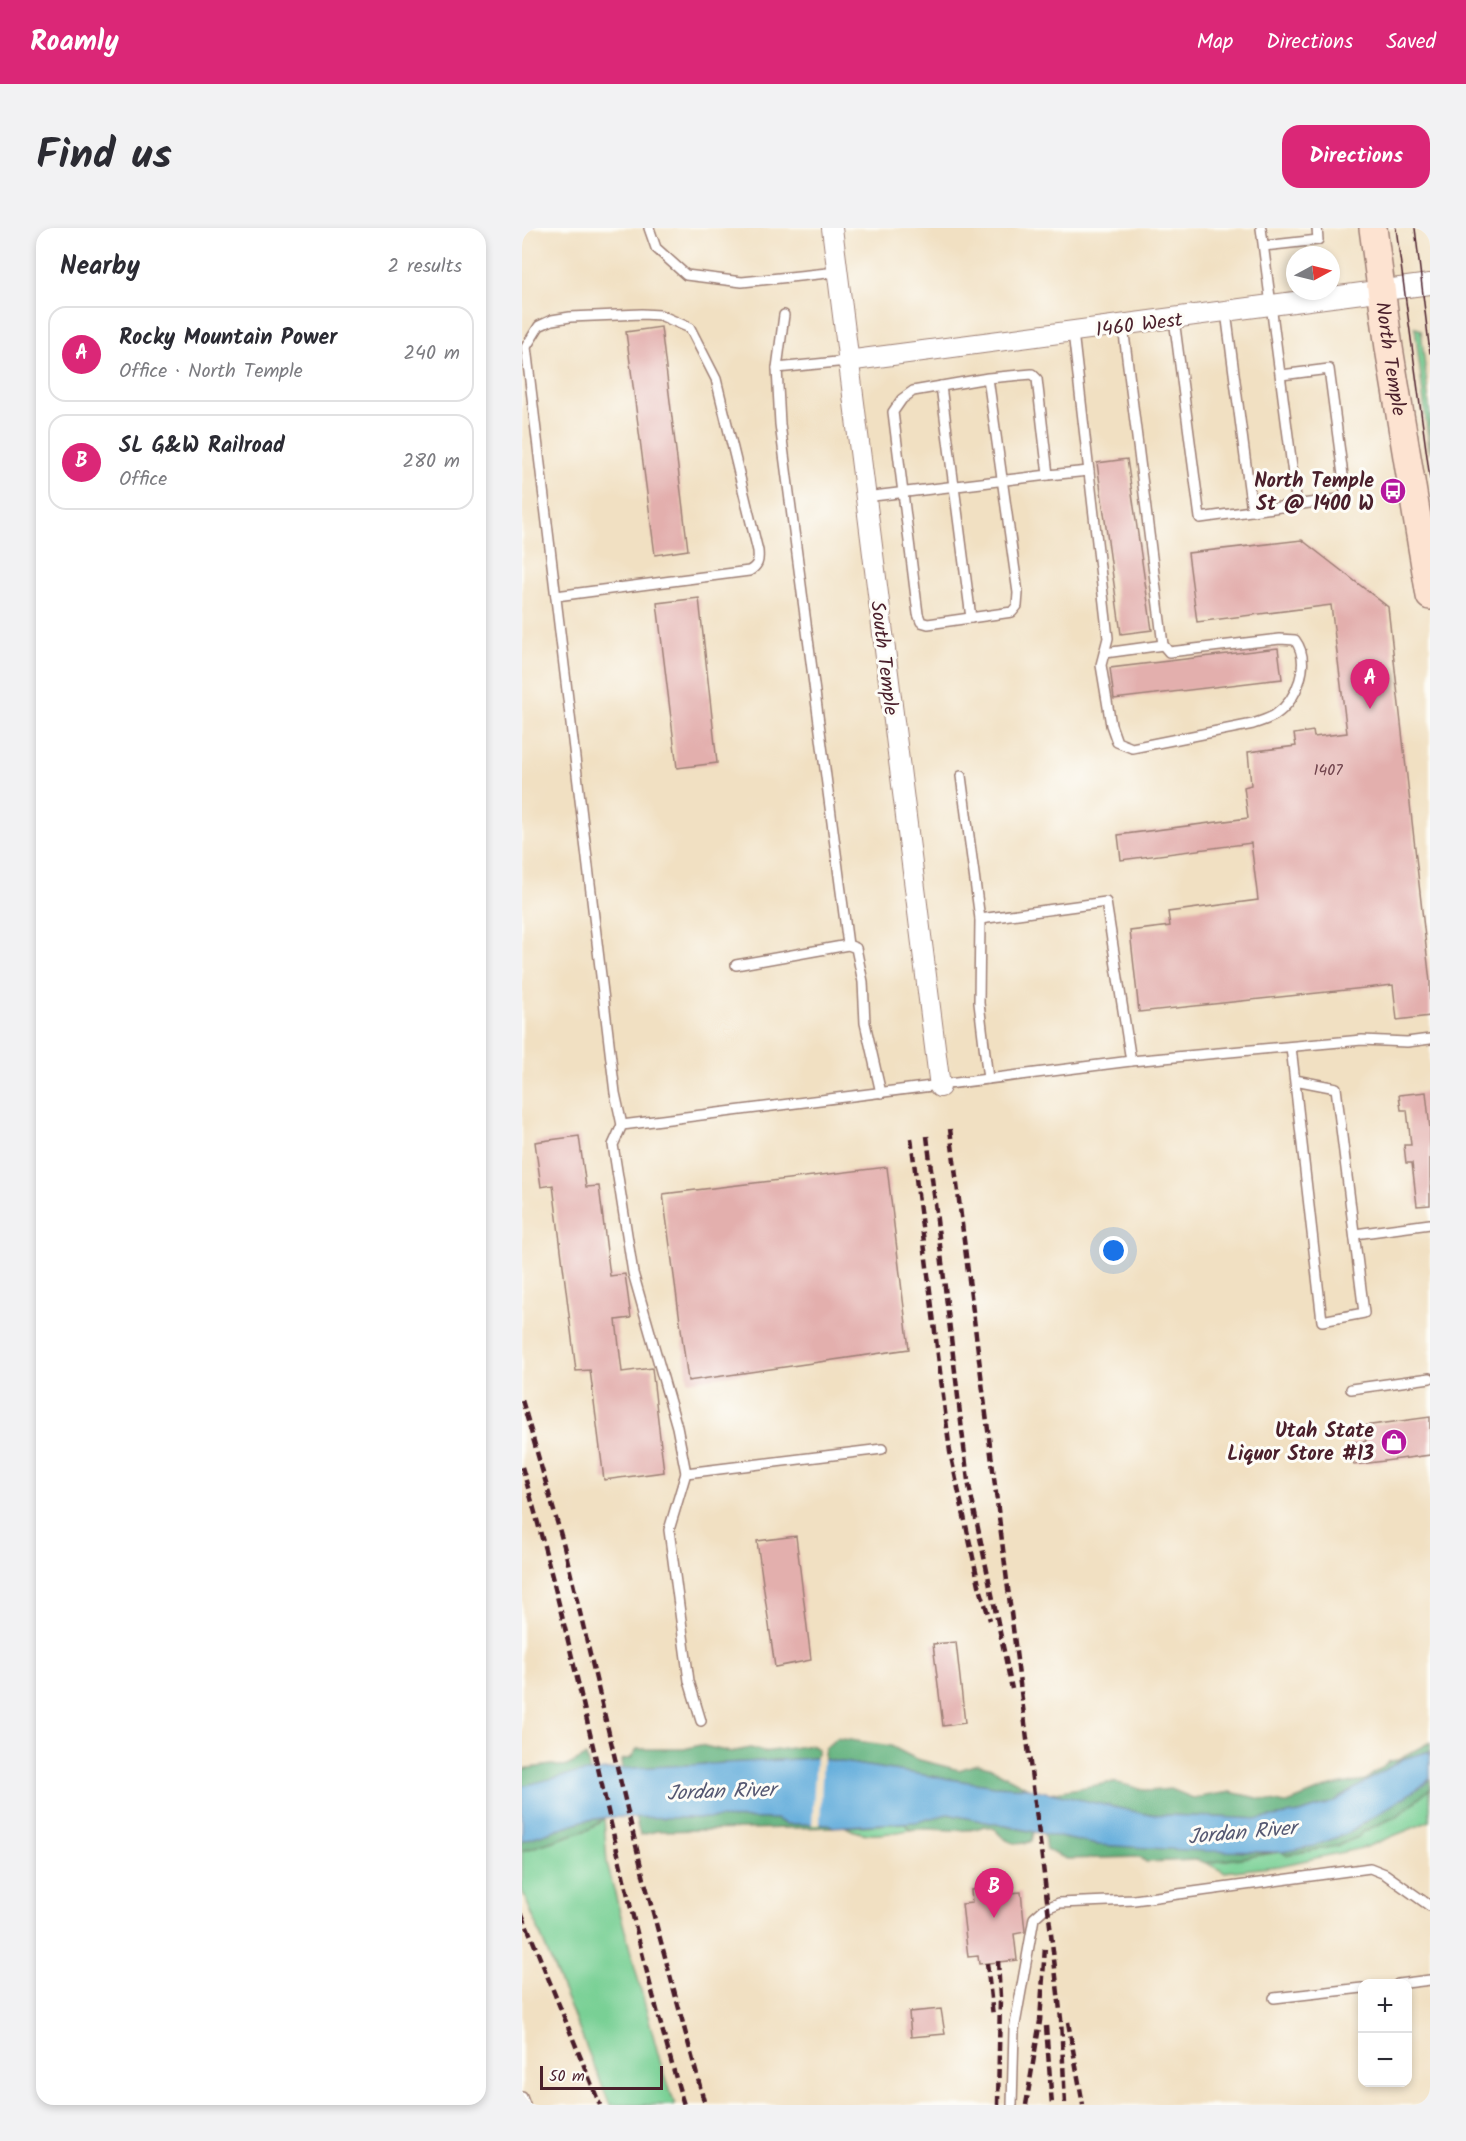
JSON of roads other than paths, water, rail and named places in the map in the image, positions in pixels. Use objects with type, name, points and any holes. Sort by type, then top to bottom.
[{"type":"main road","name":"North Temple","points":[[1373,228],[1430,596]]},
{"type":"street","name":"South Temple","points":[[831,228],[940,1087]]},
{"type":"street","name":"1460 West","points":[[847,361],[1430,284]]},
{"type":"lane","points":[[649,228],[656,248],[686,275],[742,282],[837,272]]},
{"type":"lane","points":[[1261,228],[1297,505]]},
{"type":"lane","points":[[1264,246],[1318,240],[1317,228]]},
{"type":"lane","points":[[1226,312],[1252,511]]},
{"type":"lane","points":[[556,596],[749,571],[756,567],[759,560],[758,551],[716,379],[690,328],[678,321],[642,314],[552,320],[539,326],[526,347],[615,1093],[622,1125],[613,1145],[633,1272],[677,1426],[686,1473],[669,1530],[689,1682],[701,1721]]},
{"type":"lane","points":[[784,315],[777,368],[780,424],[848,945]]},
{"type":"lane","points":[[1174,319],[1200,518],[1346,498],[1329,369],[1281,375]]},
{"type":"lane","points":[[1073,332],[1108,638],[1101,664],[1111,725],[1117,741],[1131,748],[1253,724],[1270,718],[1292,697],[1303,663],[1300,646],[1295,640],[1280,639],[1169,652],[1162,645],[1122,326]]},
{"type":"lane","points":[[777,368],[847,361]]},
{"type":"lane","points":[[988,378],[1018,593],[1017,606],[1012,612],[928,624],[921,622],[918,614],[893,412],[902,399],[913,391],[988,378],[1032,374],[1037,379],[1048,475]]},
{"type":"lane","points":[[941,386],[971,618]]},
{"type":"lane","points":[[865,497],[1089,471]]},
{"type":"lane","points":[[1105,653],[1162,645]]},
{"type":"lane","points":[[961,776],[980,919],[980,1004],[988,1079]]},
{"type":"lane","points":[[980,919],[1106,902],[1131,1061]]},
{"type":"lane","points":[[736,965],[848,945],[856,948],[859,955],[866,1023],[881,1093]]},
{"type":"lane","points":[[622,1125],[940,1087],[1131,1061],[1362,1040],[1407,1042],[1430,1039]]},
{"type":"lane","points":[[1291,1047],[1322,1321],[1364,1313],[1336,1088],[1295,1080]]},
{"type":"lane","points":[[1355,1234],[1430,1224]]},
{"type":"lane","points":[[1351,1389],[1430,1378]]},
{"type":"lane","points":[[686,1473],[882,1449]]},
{"type":"lane","points":[[1012,2105],[1014,2030],[1034,1918],[1044,1909],[1059,1903],[1134,1900],[1370,1868],[1384,1874],[1430,1906]]},
{"type":"lane","points":[[1412,1982],[1430,1980]]},
{"type":"lane","points":[[1274,1998],[1358,1988]]},
{"type":"lane","points":[[522,2097],[525,2105]]},
{"type":"water","name":"Jordan River","points":[[1430,1751],[1430,1778],[1425,1784],[1348,1833],[1314,1846],[1282,1852],[1202,1851],[1098,1845],[948,1814],[916,1822],[833,1827],[829,1824],[786,1824],[776,1819],[609,1817],[582,1821],[522,1841],[522,1786],[571,1774],[615,1769],[816,1758],[994,1786],[1028,1788],[1145,1814],[1259,1819],[1300,1813],[1333,1802],[1403,1759]]},
{"type":"tram line","points":[[1396,228],[1430,479]]},
{"type":"tram line","points":[[1415,228],[1430,353]]},
{"type":"railway","points":[[950,1129],[1043,1866],[1061,2019],[1065,2105]]},
{"type":"railway","points":[[927,1136],[968,1481],[1012,1689]]},
{"type":"railway","points":[[911,1138],[950,1452],[979,1585],[990,1620]]},
{"type":"railway","points":[[522,1400],[564,1546],[644,1879],[705,2105]]},
{"type":"railway","points":[[522,1467],[564,1626],[640,1946],[684,2105]]},
{"type":"railway","points":[[522,1914],[600,2105]]},
{"type":"railway","points":[[1026,2105],[1040,2021],[1045,1947]]},
{"type":"railway","points":[[998,1961],[1000,1997],[998,2105]]},
{"type":"railway","points":[[987,1963],[993,2016]]},
{"type":"railway","points":[[1068,2022],[1083,2105]]},
{"type":"railway","points":[[1046,2026],[1052,2105]]},
{"type":"place","name":"North Temple St @ 1400 W","points":[[1393,491]]},
{"type":"place","name":"Rocky Mountain Power","points":[[1370,709]]},
{"type":"place","name":"Utah State Liquor Store #13","points":[[1394,1442]]},
{"type":"place","name":"SL G&W Railroad","points":[[994,1918]]}]
